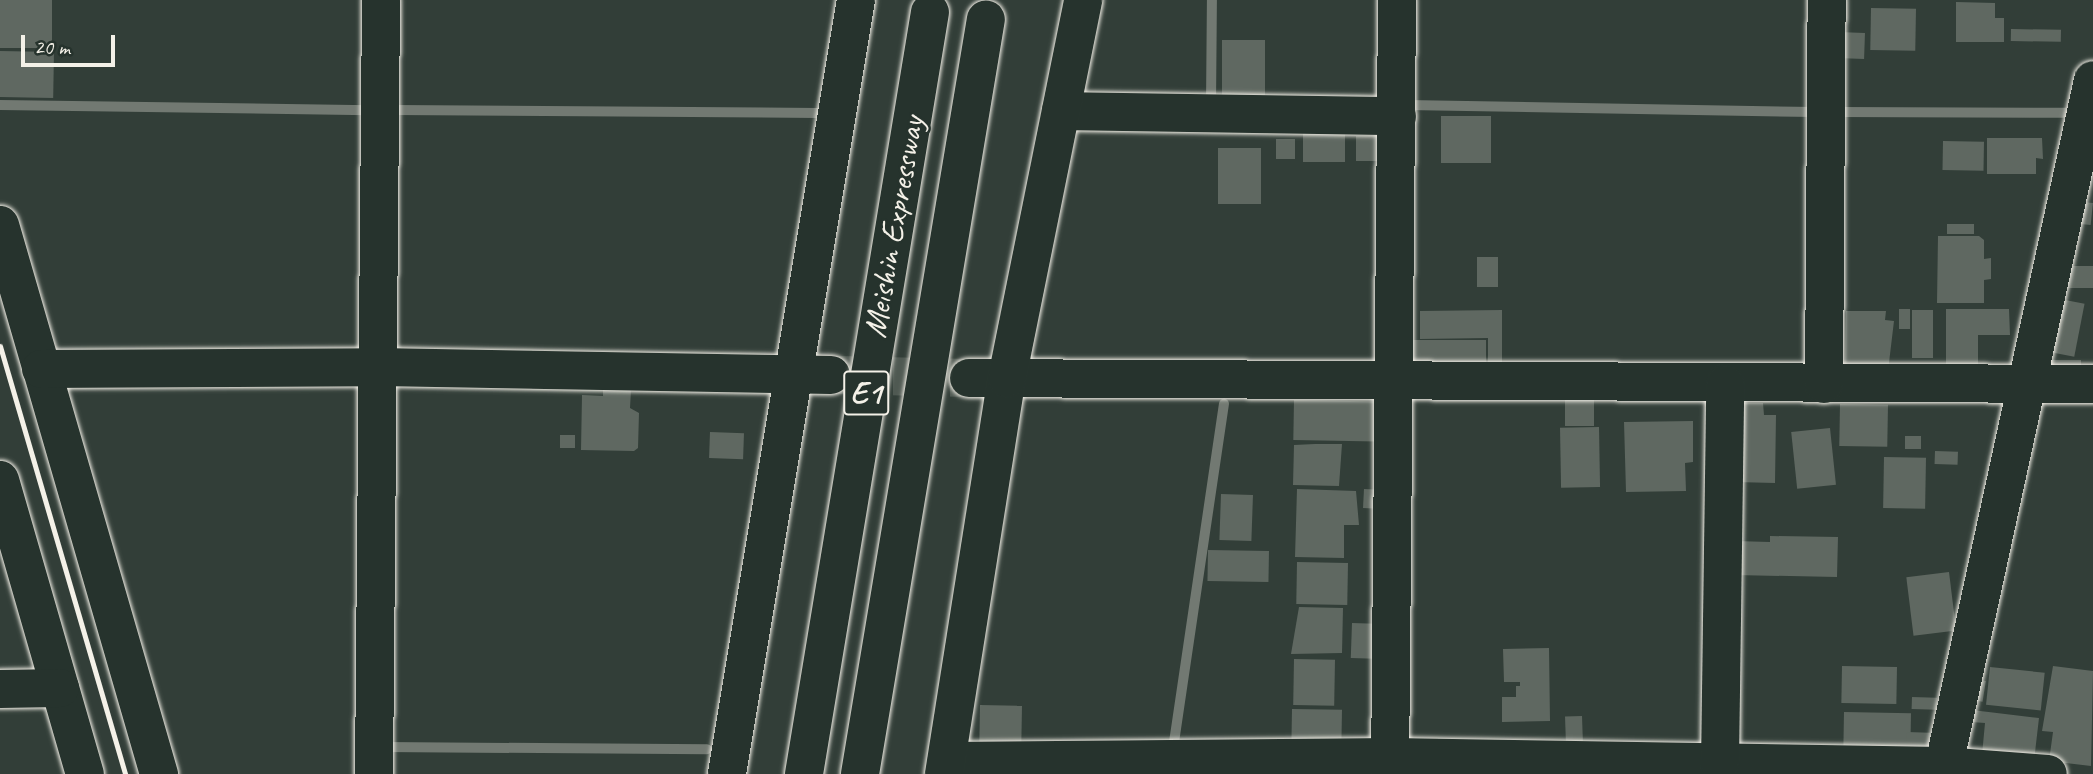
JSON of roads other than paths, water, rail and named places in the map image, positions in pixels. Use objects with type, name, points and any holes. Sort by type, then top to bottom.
[{"type":"main road","points":[[374,774],[381,0]]},
{"type":"main road","points":[[727,774],[813,374],[856,0]]},
{"type":"main road","points":[[1083,0],[1007,379],[946,768],[1720,763],[2048,774]]},
{"type":"main road","points":[[1391,766],[1397,0]]},
{"type":"main road","points":[[1824,384],[1827,0]]},
{"type":"main road","name":"Meishin Expressway","points":[[804,774],[930,12]]},
{"type":"main road","name":"Meishin Expressway","points":[[860,774],[986,19]]},
{"type":"main road","points":[[1943,770],[2093,80]]},
{"type":"main road","points":[[1061,111],[1397,116]]},
{"type":"main road","points":[[0,225],[159,774]]},
{"type":"main road","points":[[41,369],[379,367],[813,374]]},
{"type":"main road","points":[[970,378],[2093,384]]},
{"type":"main road","points":[[1720,763],[1725,384]]},
{"type":"main road","points":[[0,480],[85,774]]},
{"type":"main road","points":[[0,689],[60,688]]},
{"type":"waterway","points":[[1211,105],[1212,0]]},
{"type":"waterway","points":[[0,105],[370,110]]},
{"type":"waterway","points":[[1407,105],[1814,112],[1814,106]]},
{"type":"waterway","points":[[395,110],[818,113]]},
{"type":"waterway","points":[[1838,112],[2068,113]]},
{"type":"waterway","points":[[1173,749],[1224,404]]},
{"type":"waterway","points":[[383,747],[707,749]]},
{"type":"tunnel","points":[[836,375],[969,378]]},
{"type":"railway","points":[[0,346],[125,774]]}]
